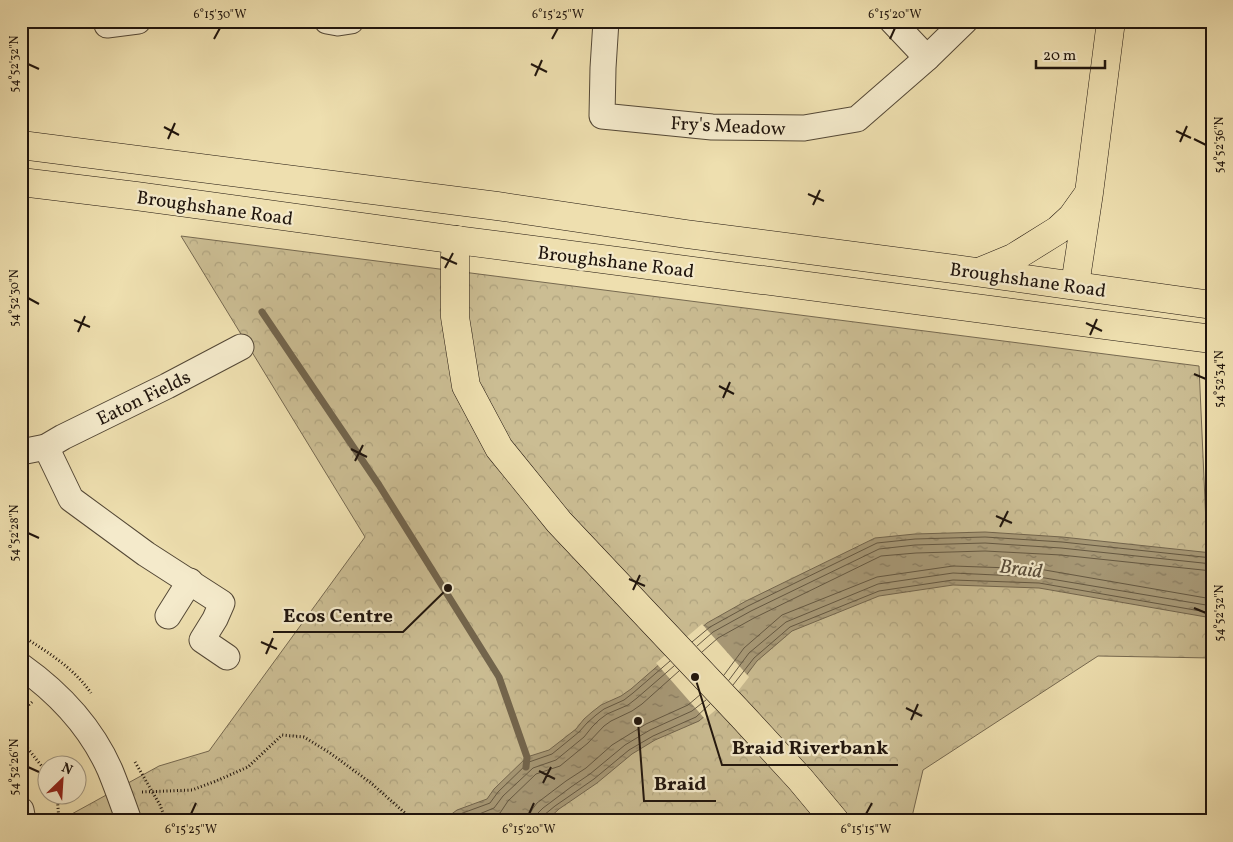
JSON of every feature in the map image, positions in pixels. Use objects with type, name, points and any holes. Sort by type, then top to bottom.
[{"type":"main road","points":[[1070,320],[1089,193],[1111,21]]},
{"type":"main road","name":"Broughshane Road","points":[[21,146],[497,206],[686,234],[979,272],[1212,305]]},
{"type":"main road","name":"Broughshane Road","points":[[21,182],[1212,339]]},
{"type":"main road","points":[[979,272],[1013,258],[1058,230],[1072,217],[1089,193]]},
{"type":"main road","points":[[497,206],[475,216],[465,225],[457,240],[455,255],[455,317],[466,386],[499,448],[559,522],[676,644],[800,779],[835,821]]},
{"type":"street","points":[[107,25],[138,21]]},
{"type":"street","points":[[327,21],[338,23],[351,21]]},
{"type":"street","name":"Fry's Meadow","points":[[606,21],[602,116],[712,127],[804,128],[857,119],[927,58],[965,21]]},
{"type":"street","points":[[892,21],[927,58]]},
{"type":"street","name":"Eaton Fields","points":[[21,452],[46,447],[241,347]]},
{"type":"street","points":[[46,447],[71,499],[146,554],[222,603],[202,640],[226,657]]},
{"type":"street","points":[[168,616],[190,581]]},
{"type":"street","points":[[21,666],[41,680],[84,725],[110,770],[129,821]]},
{"type":"street","points":[[21,810],[23,821]]},
{"type":"path","points":[[21,712],[34,701]]},
{"type":"path","points":[[119,793],[192,790],[248,766],[282,735],[291,735],[304,737],[330,753],[370,783],[413,820]]},
{"type":"path","points":[[21,740],[38,761]]},
{"type":"path","points":[[57,804],[59,821]]},
{"type":"green space","points":[[181,236],[1199,366],[1212,658],[1098,656],[923,770],[911,821],[59,821],[159,766],[209,751],[365,537]]},
{"type":"water","points":[[985,532],[1062,537],[1212,553],[1212,618],[1039,588],[953,585],[879,596],[792,631],[757,661],[736,689],[699,721],[655,740],[632,754],[546,821],[442,821],[457,810],[487,799],[494,789],[527,757],[549,750],[576,729],[584,719],[601,705],[631,689],[707,623],[746,601],[875,538],[915,534]]},
{"type":"pier","points":[[702,624],[749,677],[738,691],[705,719],[656,663]]},
{"type":"waterway","points":[[262,312],[379,485],[499,677],[527,757],[526,767]]},
{"type":"place","name":"Ecos Centre","points":[[448,588]]},
{"type":"place","name":"Braid Riverbank","points":[[695,677]]},
{"type":"place","name":"Braid","points":[[638,721]]}]
